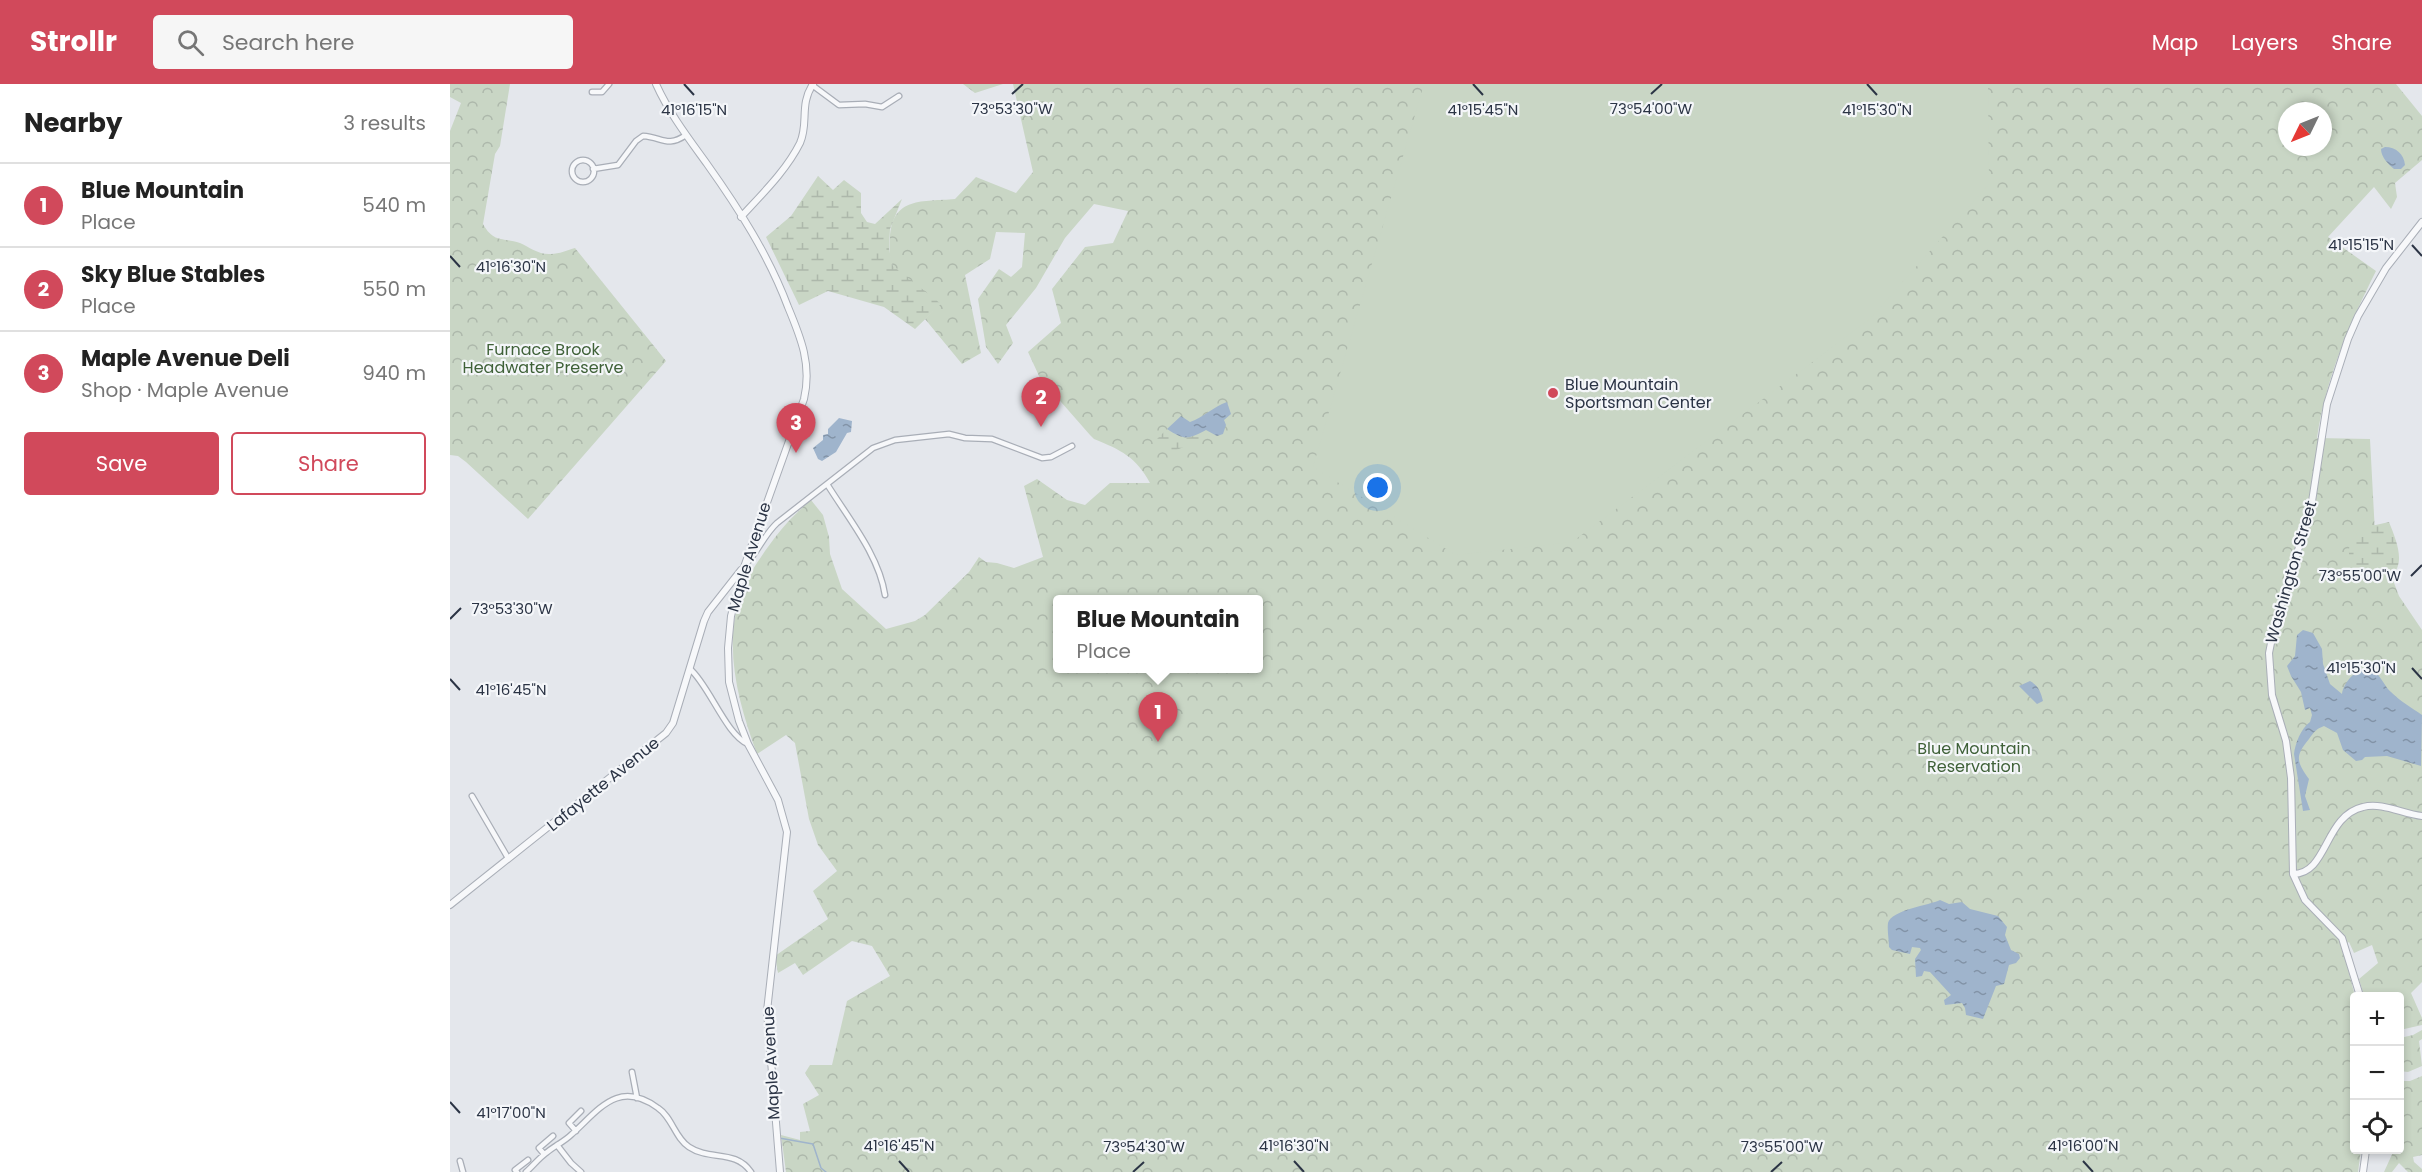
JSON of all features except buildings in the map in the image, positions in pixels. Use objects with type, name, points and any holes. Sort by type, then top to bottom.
[{"type":"street","points":[[592,92],[602,92],[609,84]]},
{"type":"street","name":"Maple Avenue","points":[[656,84],[686,135],[741,217],[781,288],[802,344],[808,375],[804,399],[744,567],[731,616],[728,657],[733,702],[748,744],[778,800],[787,832],[767,1011],[780,1172]]},
{"type":"street","points":[[741,217],[783,169],[800,143],[804,125],[804,105],[813,85],[843,106],[865,104],[882,106],[900,96]]},
{"type":"street","points":[[593,169],[618,165],[636,141],[643,136],[665,142],[674,141],[686,135]]},
{"type":"street","points":[[579,161],[586,161],[593,169],[591,178],[583,182],[575,179],[572,172],[574,165],[579,161]]},
{"type":"street","name":"Washington Street","points":[[2359,992],[2342,938],[2305,900],[2293,874],[2291,778],[2286,741],[2268,663],[2271,641],[2311,508],[2327,404],[2348,339],[2358,316],[2381,276],[2398,250],[2422,222]]},
{"type":"street","points":[[744,567],[755,554],[765,535],[777,523],[873,448],[895,440],[944,433],[965,438],[992,439],[1042,458],[1051,457],[1072,446]]},
{"type":"street","points":[[827,484],[874,561],[883,581],[885,595]]},
{"type":"street","name":"Lafayette Avenue","points":[[450,905],[663,737],[672,723],[708,612],[744,567]]},
{"type":"street","points":[[690,669],[732,728],[748,744]]},
{"type":"street","points":[[472,796],[508,858]]},
{"type":"street","points":[[2293,874],[2302,873],[2313,865],[2336,825],[2355,810],[2378,806],[2422,816]]},
{"type":"street","points":[[632,1072],[637,1098]]},
{"type":"street","points":[[526,1172],[533,1170],[544,1154],[576,1131],[605,1103],[621,1098],[637,1098],[661,1110],[682,1140],[691,1148],[702,1153],[733,1157],[745,1164],[751,1172]]},
{"type":"street","points":[[576,1131],[569,1123],[581,1111]]},
{"type":"street","points":[[544,1154],[539,1148],[553,1136]]},
{"type":"street","points":[[557,1145],[581,1172]]},
{"type":"street","points":[[2363,1172],[2365,1154]]},
{"type":"street","points":[[517,1172],[515,1170],[528,1160]]},
{"type":"street","points":[[460,1161],[463,1172]]},
{"type":"green space","name":"Furnace Brook Headwater Preserve","points":[[450,84],[510,84],[500,146],[495,154],[483,224],[487,230],[495,237],[520,243],[542,253],[557,253],[575,248],[666,361],[528,519],[466,462],[458,456],[450,455],[450,131],[461,103],[450,97]]},
{"type":"green space","points":[[963,84],[1003,84],[975,93]]},
{"type":"green space","name":"Blue Mountain Reservation","points":[[1013,84],[2396,84],[2422,116],[2422,160],[2395,183],[2397,197],[2391,209],[2374,187],[2328,237],[2376,271],[2340,352],[2326,394],[2317,438],[2370,439],[2377,571],[2391,575],[2399,596],[2422,630],[2422,982],[2411,993],[2422,1018],[2422,1025],[2404,1029],[2404,992],[2363,992],[2359,979],[2378,963],[2372,945],[2354,953],[2349,942],[2342,946],[2354,992],[2350,992],[2350,1154],[2360,1154],[2358,1172],[786,1172],[781,1135],[800,1140],[800,1132],[810,1131],[803,1104],[819,1095],[805,1073],[810,1065],[832,1065],[847,1001],[890,976],[872,946],[852,941],[803,975],[795,963],[778,973],[775,956],[828,919],[813,891],[837,871],[818,845],[809,819],[795,743],[786,735],[757,754],[750,734],[739,694],[733,653],[736,611],[747,581],[776,536],[811,500],[823,515],[829,537],[830,554],[842,589],[886,629],[915,621],[925,615],[969,572],[979,557],[986,562],[1014,568],[1043,557],[1024,486],[1037,479],[1067,500],[1085,505],[1110,483],[1150,483],[1145,474],[1127,455],[1090,435],[1040,378],[1028,352],[1061,323],[1052,289],[1085,247],[1113,243],[1128,211],[1094,204],[1065,238],[1036,288],[1006,325],[1013,343],[998,364],[986,347],[978,299],[999,269],[1011,277],[1022,267],[1025,233],[996,232],[990,259],[965,275],[981,353],[962,364],[925,319],[940,304],[893,266],[889,245],[892,224],[896,215],[911,204],[955,199],[976,177],[1016,193],[1033,172]]},
{"type":"green space","name":"Blue Mountain Sportsman Center","points":[[1424,84],[1988,84],[1989,184],[1870,319],[1572,542],[1456,555],[1313,467]]},
{"type":"green space","points":[[818,176],[833,190],[844,180],[861,193],[861,213],[867,222],[875,224],[902,199],[890,229],[889,249],[893,266],[941,304],[915,329],[884,307],[828,291],[799,305],[766,237],[791,216]]},
{"type":"green space","points":[[1167,429],[1186,437],[1206,430],[1209,433],[1194,443],[1171,452],[1155,441]]},
{"type":"green space","points":[[2389,522],[2399,552],[2397,569],[2382,580],[2369,582],[2352,564],[2350,544],[2358,529]]},
{"type":"green space","points":[[2422,1030],[2422,1039],[2419,1041],[2422,1066],[2404,1072],[2404,1037]]},
{"type":"green space","points":[[2422,1076],[2422,1155],[2413,1157],[2422,1172],[2408,1172],[2399,1163],[2392,1172],[2384,1172],[2392,1154],[2404,1154],[2404,1081]]},
{"type":"water","points":[[2393,148],[2401,154],[2405,165],[2401,169],[2394,169],[2385,160],[2381,149]]},
{"type":"water","points":[[1227,402],[1231,414],[1224,420],[1226,425],[1223,434],[1217,436],[1206,430],[1186,437],[1167,429],[1181,416],[1190,422]]},
{"type":"water","points":[[839,418],[852,421],[851,432],[847,433],[836,452],[822,461],[818,459],[813,448],[823,440],[823,435],[828,434],[828,429]]},
{"type":"water","points":[[2303,630],[2313,633],[2322,649],[2323,664],[2330,684],[2342,694],[2346,683],[2354,674],[2365,669],[2371,670],[2378,675],[2387,688],[2422,715],[2421,766],[2387,756],[2365,757],[2356,761],[2343,750],[2337,733],[2324,726],[2317,730],[2299,754],[2302,768],[2309,779],[2305,796],[2310,810],[2303,811],[2294,754],[2299,737],[2310,722],[2312,715],[2310,708],[2305,710],[2301,692],[2287,666],[2295,656],[2297,635]]},
{"type":"water","points":[[2030,681],[2037,687],[2043,701],[2037,704],[2019,686]]},
{"type":"water","points":[[1940,900],[1949,904],[1962,902],[1970,909],[1998,916],[2007,927],[2005,935],[2011,950],[2019,954],[2020,958],[2016,963],[2009,965],[2004,984],[1996,986],[1983,1019],[1966,1015],[1962,1003],[1945,1005],[1944,1000],[1951,995],[1930,972],[1924,971],[1922,976],[1916,977],[1915,959],[1920,948],[1912,947],[1910,954],[1892,950],[1889,947],[1888,923],[1891,918],[1903,911]]},
{"type":"waterway","points":[[779,1138],[813,1144],[821,1168],[826,1172]]},
{"type":"place","name":"Blue Mountain Sportsman Center","points":[[1553,393]]},
{"type":"place","name":"Sky Blue Stables","points":[[1041,427]]},
{"type":"place","name":"Maple Avenue Deli","points":[[796,453]]},
{"type":"place","name":"Blue Mountain","points":[[1158,742]]}]
